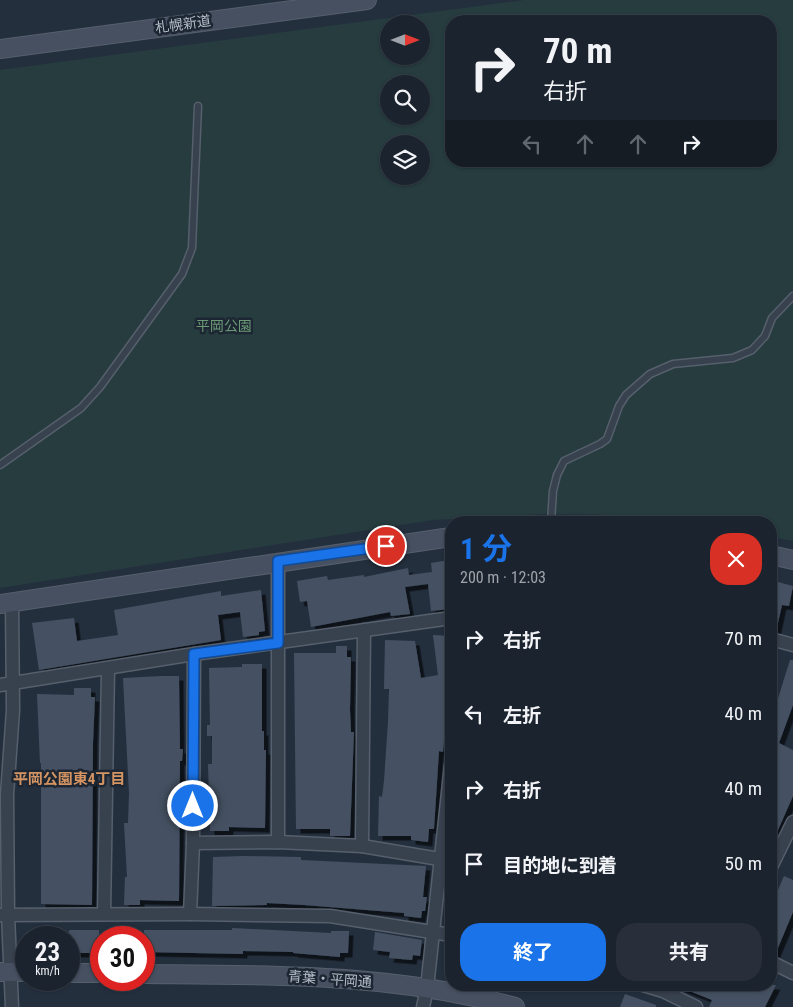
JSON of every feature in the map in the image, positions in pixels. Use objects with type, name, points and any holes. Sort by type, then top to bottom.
[{"type":"street","name":"札幌新道","points":[[0,48],[367,0]]},
{"type":"street","points":[[12,1007],[12,972],[4,915],[7,795],[6,603],[278,561],[445,538]]},
{"type":"street","points":[[777,556],[793,560]]},
{"type":"street","points":[[278,561],[278,842]]},
{"type":"street","points":[[6,684],[194,654],[445,619]]},
{"type":"street","points":[[362,846],[364,630]]},
{"type":"street","points":[[777,643],[793,645]]},
{"type":"street","points":[[190,914],[193,843],[194,654]]},
{"type":"street","points":[[104,914],[108,669]]},
{"type":"street","points":[[777,855],[793,822]]},
{"type":"street","points":[[193,843],[278,842],[362,846],[445,860]]},
{"type":"street","points":[[423,1007],[433,932],[445,866]]},
{"type":"street","points":[[4,915],[190,914],[330,916],[445,934]]},
{"type":"street","points":[[777,965],[793,974]]},
{"type":"street","name":"青葉・平岡通","points":[[155,974],[325,976],[427,988],[515,1007]]},
{"type":"street","points":[[657,991],[696,1007]]},
{"type":"lane","points":[[0,465],[81,408],[100,387],[182,274],[192,248],[198,106]]},
{"type":"lane","points":[[551,516],[553,491],[557,475],[564,461],[607,439],[619,406],[626,395],[650,374],[673,364],[733,358],[752,350],[765,336],[772,318],[793,296]]},
{"type":"green space","name":"平岡公園","points":[[524,0],[793,0],[793,541],[777,538],[777,516],[546,514],[445,516],[445,519],[0,588],[0,70],[380,19],[380,65],[430,65],[430,15],[412,15]]},
{"type":"building","points":[[445,561],[445,610],[431,611],[428,584],[405,587],[410,614],[391,616],[390,612],[311,627],[307,601],[300,602],[297,581],[327,576],[328,580],[364,575],[364,577],[408,568],[409,575],[432,572],[431,563]]},
{"type":"building","points":[[777,582],[793,586],[789,606],[782,605],[777,628]]},
{"type":"building","points":[[261,590],[265,631],[259,632],[259,635],[243,637],[240,612],[218,615],[221,640],[39,670],[32,623],[74,618],[77,641],[118,635],[114,610],[221,591],[221,596]]},
{"type":"building","points":[[433,635],[445,636],[445,731],[443,752],[439,751],[434,829],[429,829],[428,842],[411,840],[411,836],[378,836],[379,796],[382,797],[388,722],[389,689],[384,689],[385,640],[415,641],[421,678],[438,675]]},
{"type":"building","points":[[336,646],[347,646],[347,657],[351,657],[350,710],[351,732],[354,732],[350,836],[330,836],[330,829],[296,829],[294,653],[336,653]]},
{"type":"building","points":[[790,660],[793,660],[793,705],[779,743],[793,750],[793,796],[777,832],[777,702]]},
{"type":"building","points":[[242,664],[262,664],[262,731],[264,731],[264,750],[266,750],[265,828],[229,827],[229,831],[210,831],[208,764],[212,764],[212,736],[207,736],[207,725],[210,725],[209,668],[242,667]]},
{"type":"building","points":[[179,676],[180,749],[183,749],[182,761],[180,761],[179,901],[140,900],[140,905],[124,905],[125,877],[127,877],[124,823],[128,823],[129,793],[123,678]]},
{"type":"building","points":[[74,688],[91,688],[91,697],[95,697],[92,905],[41,904],[41,763],[37,694],[74,695]]},
{"type":"building","points":[[213,857],[301,857],[301,860],[426,866],[423,897],[427,897],[425,911],[422,911],[421,918],[404,916],[404,913],[304,905],[267,903],[267,905],[212,906]]},
{"type":"building","points":[[784,876],[793,880],[793,912],[777,950],[777,892]]},
{"type":"building","points":[[232,928],[331,933],[331,931],[349,931],[348,953],[340,953],[340,957],[293,952],[243,951],[243,954],[155,952],[155,930],[232,930]]},
{"type":"building","points":[[80,930],[90,930],[90,953],[80,953]]},
{"type":"building","points":[[375,932],[422,940],[420,956],[413,955],[412,960],[389,958],[390,952],[373,950]]},
{"type":"building","points":[[689,991],[773,991],[765,1007],[709,1007],[712,1000]]},
{"type":"building","points":[[625,994],[656,1005],[656,1007],[620,1007]]},
{"type":"district","name":"平岡公園東4丁目","points":[[69,779]]},
{"type":"route","points":[[193,806],[194,654],[278,643],[278,561],[386,546]]}]
